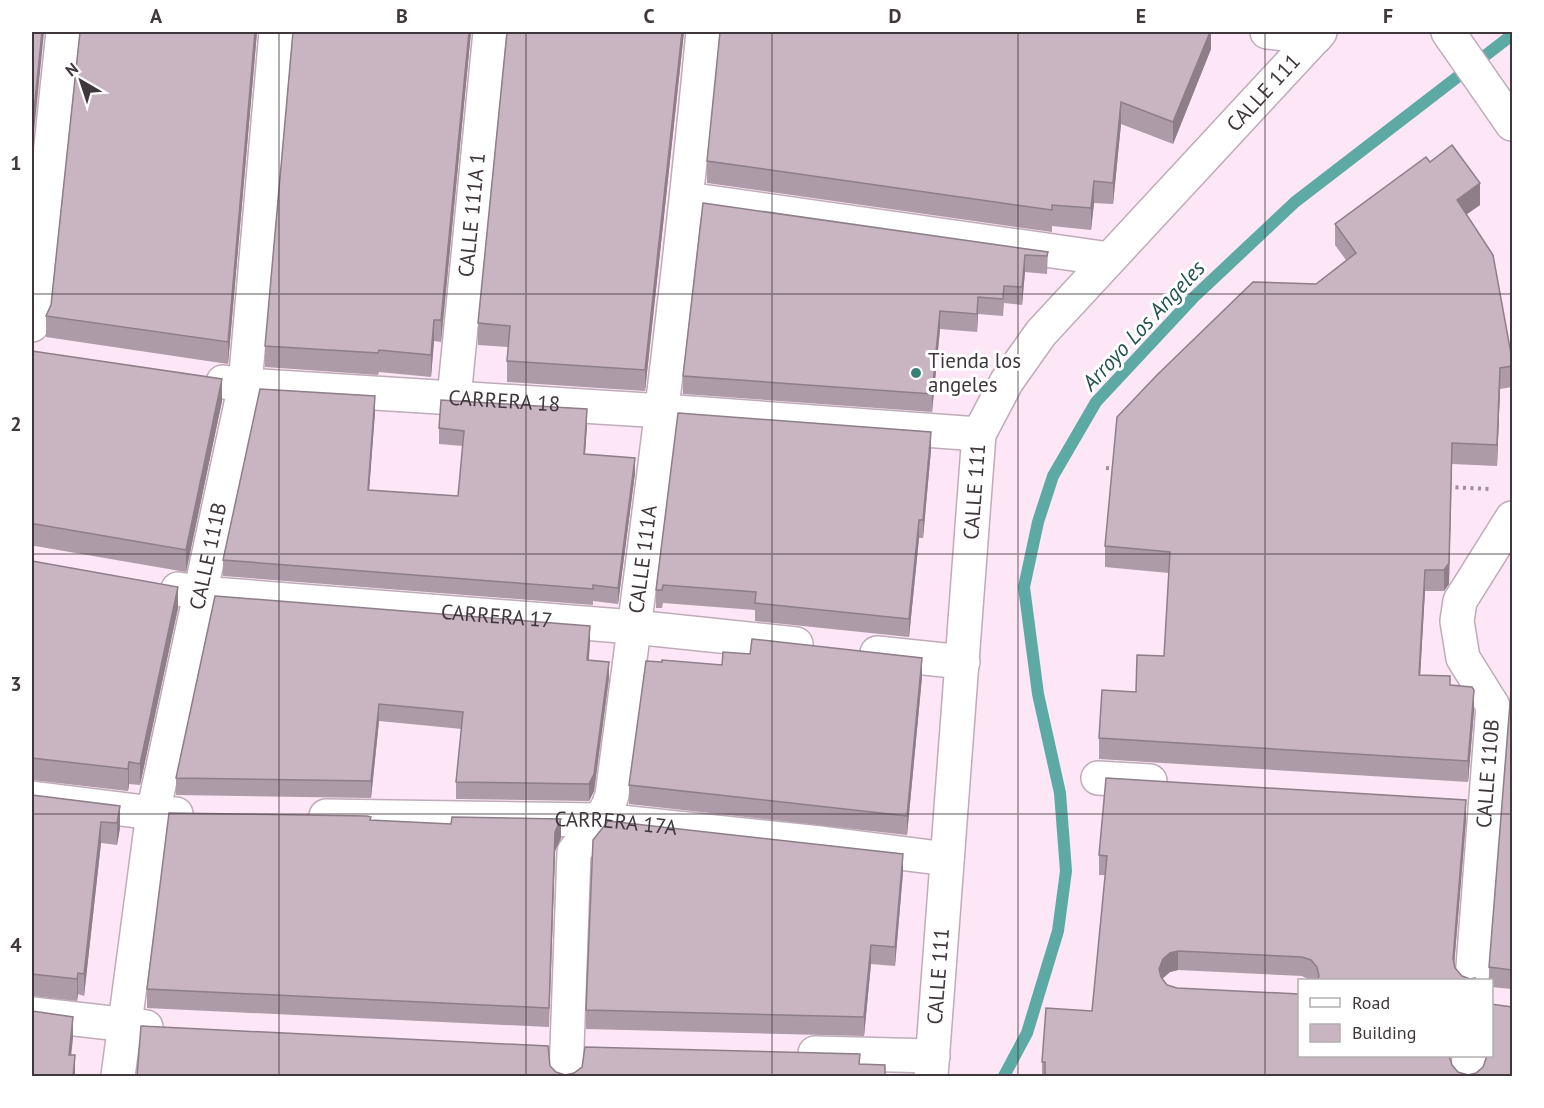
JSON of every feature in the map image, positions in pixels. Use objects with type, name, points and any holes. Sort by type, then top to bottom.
[{"type":"main road","points":[[32,325],[63,32]]},
{"type":"main road","name":"CALLE 111B","points":[[118,1077],[153,813],[245,385],[276,32]]},
{"type":"main road","name":"CALLE 111A 1","points":[[454,398],[490,32]]},
{"type":"main road","name":"CALLE 111A","points":[[567,1054],[574,852],[586,834],[601,820],[612,795],[663,411],[703,32]]},
{"type":"main road","points":[[1267,32],[1318,34]]},
{"type":"main road","points":[[1448,32],[1512,124]]},
{"type":"main road","name":"CALLE 111","points":[[932,1066],[979,434],[1006,381],[1041,333],[1318,34]]},
{"type":"main road","points":[[687,199],[1109,259]]},
{"type":"main road","name":"CARRERA 18","points":[[197,378],[245,385],[663,411],[979,434]]},
{"type":"main road","points":[[1508,508],[1512,523]]},
{"type":"main road","name":"CALLE 110B","points":[[1472,979],[1486,802],[1503,703],[1463,658],[1457,621],[1460,601],[1508,508]]},
{"type":"main road","name":"CARRERA 17","points":[[144,583],[200,593],[634,627],[963,662]]},
{"type":"main road","points":[[1098,778],[1180,783]]},
{"type":"main road","points":[[32,798],[153,813],[200,814]]},
{"type":"main road","points":[[1451,800],[1486,802]]},
{"type":"main road","name":"CARRERA 17A","points":[[294,815],[601,820],[947,859]]},
{"type":"main road","points":[[32,1014],[125,1026],[173,1028]]},
{"type":"main road","points":[[791,1053],[932,1066]]},
{"type":"main road","points":[[1468,1077],[1469,1057]]},
{"type":"path","points":[[1106,468],[1118,469]]},
{"type":"path","points":[[1441,486],[1508,508]]},
{"type":"building","points":[[32,32],[42,32],[32,130]]},
{"type":"building","points":[[80,32],[255,32],[228,342],[46,316],[51,305]]},
{"type":"building","points":[[293,32],[469,32],[441,320],[434,320],[431,355],[379,350],[378,353],[265,346]]},
{"type":"building","points":[[507,32],[682,32],[645,370],[507,361],[510,326],[478,323]]},
{"type":"building","points":[[720,32],[1210,32],[1173,122],[1121,102],[1113,183],[1094,181],[1091,208],[1052,205],[1052,210],[707,161]]},
{"type":"building","points":[[1452,145],[1480,183],[1457,200],[1493,255],[1512,359],[1512,366],[1500,368],[1497,445],[1452,443],[1449,563],[1444,570],[1425,570],[1419,675],[1450,676],[1450,685],[1472,687],[1474,690],[1468,761],[1099,738],[1102,690],[1136,692],[1137,655],[1164,656],[1170,552],[1105,546],[1117,417],[1253,282],[1316,284],[1356,253],[1335,224],[1426,157],[1430,162]]},
{"type":"building","points":[[703,203],[1048,252],[1047,256],[1025,255],[1022,287],[1004,286],[1003,299],[978,297],[977,314],[940,311],[932,394],[683,376]]},
{"type":"building","points":[[32,351],[222,379],[186,550],[32,524]]},
{"type":"building","points":[[260,389],[375,396],[368,490],[458,496],[464,431],[439,428],[441,400],[587,409],[584,454],[635,458],[618,588],[593,585],[593,589],[223,560]]},
{"type":"building","points":[[678,413],[931,432],[923,520],[919,520],[909,619],[755,603],[756,592],[663,585],[662,590],[656,590]]},
{"type":"building","points":[[32,561],[178,587],[140,764],[129,762],[128,769],[32,758]]},
{"type":"building","points":[[215,596],[590,626],[587,660],[609,662],[594,774],[589,784],[456,782],[463,712],[379,704],[371,781],[176,778]]},
{"type":"building","points":[[752,639],[922,658],[907,816],[629,785],[646,661],[662,662],[662,660],[722,665],[723,652],[750,654]]},
{"type":"building","points":[[1512,691],[1512,970],[1489,967]]},
{"type":"building","points":[[1106,778],[1466,800],[1453,959],[1455,968],[1462,976],[1470,979],[1318,979],[1317,967],[1311,960],[1302,957],[1178,951],[1170,953],[1163,959],[1159,969],[1167,985],[1177,988],[1298,994],[1298,1057],[1449,1057],[1458,1072],[1468,1075],[1476,1073],[1483,1067],[1487,1057],[1493,1057],[1493,1004],[1512,1007],[1512,1077],[1045,1077],[1045,1062],[1042,1062],[1046,1008],[1092,1011],[1107,856],[1099,855]]},
{"type":"building","points":[[32,795],[120,806],[117,823],[101,822],[84,974],[78,973],[77,979],[32,974]]},
{"type":"building","points":[[169,813],[367,816],[371,817],[370,820],[451,824],[452,817],[561,819],[555,832],[549,1008],[147,989]]},
{"type":"building","points":[[608,821],[903,854],[895,947],[871,945],[864,1017],[586,1010],[593,840]]},
{"type":"building","points":[[32,1011],[73,1017],[69,1055],[75,1055],[73,1077],[32,1077]]},
{"type":"building","points":[[141,1026],[548,1046],[550,1066],[556,1072],[565,1075],[574,1073],[582,1067],[585,1047],[860,1054],[859,1064],[885,1065],[885,1077],[137,1077]]},
{"type":"waterway","name":"Arroyo Los Angeles","points":[[1004,1076],[1027,1033],[1058,931],[1066,871],[1060,793],[1038,694],[1024,587],[1038,522],[1053,476],[1096,402],[1194,297],[1295,202],[1512,35]]},
{"type":"place","name":"Tienda los angeles","points":[[916,373]]}]
